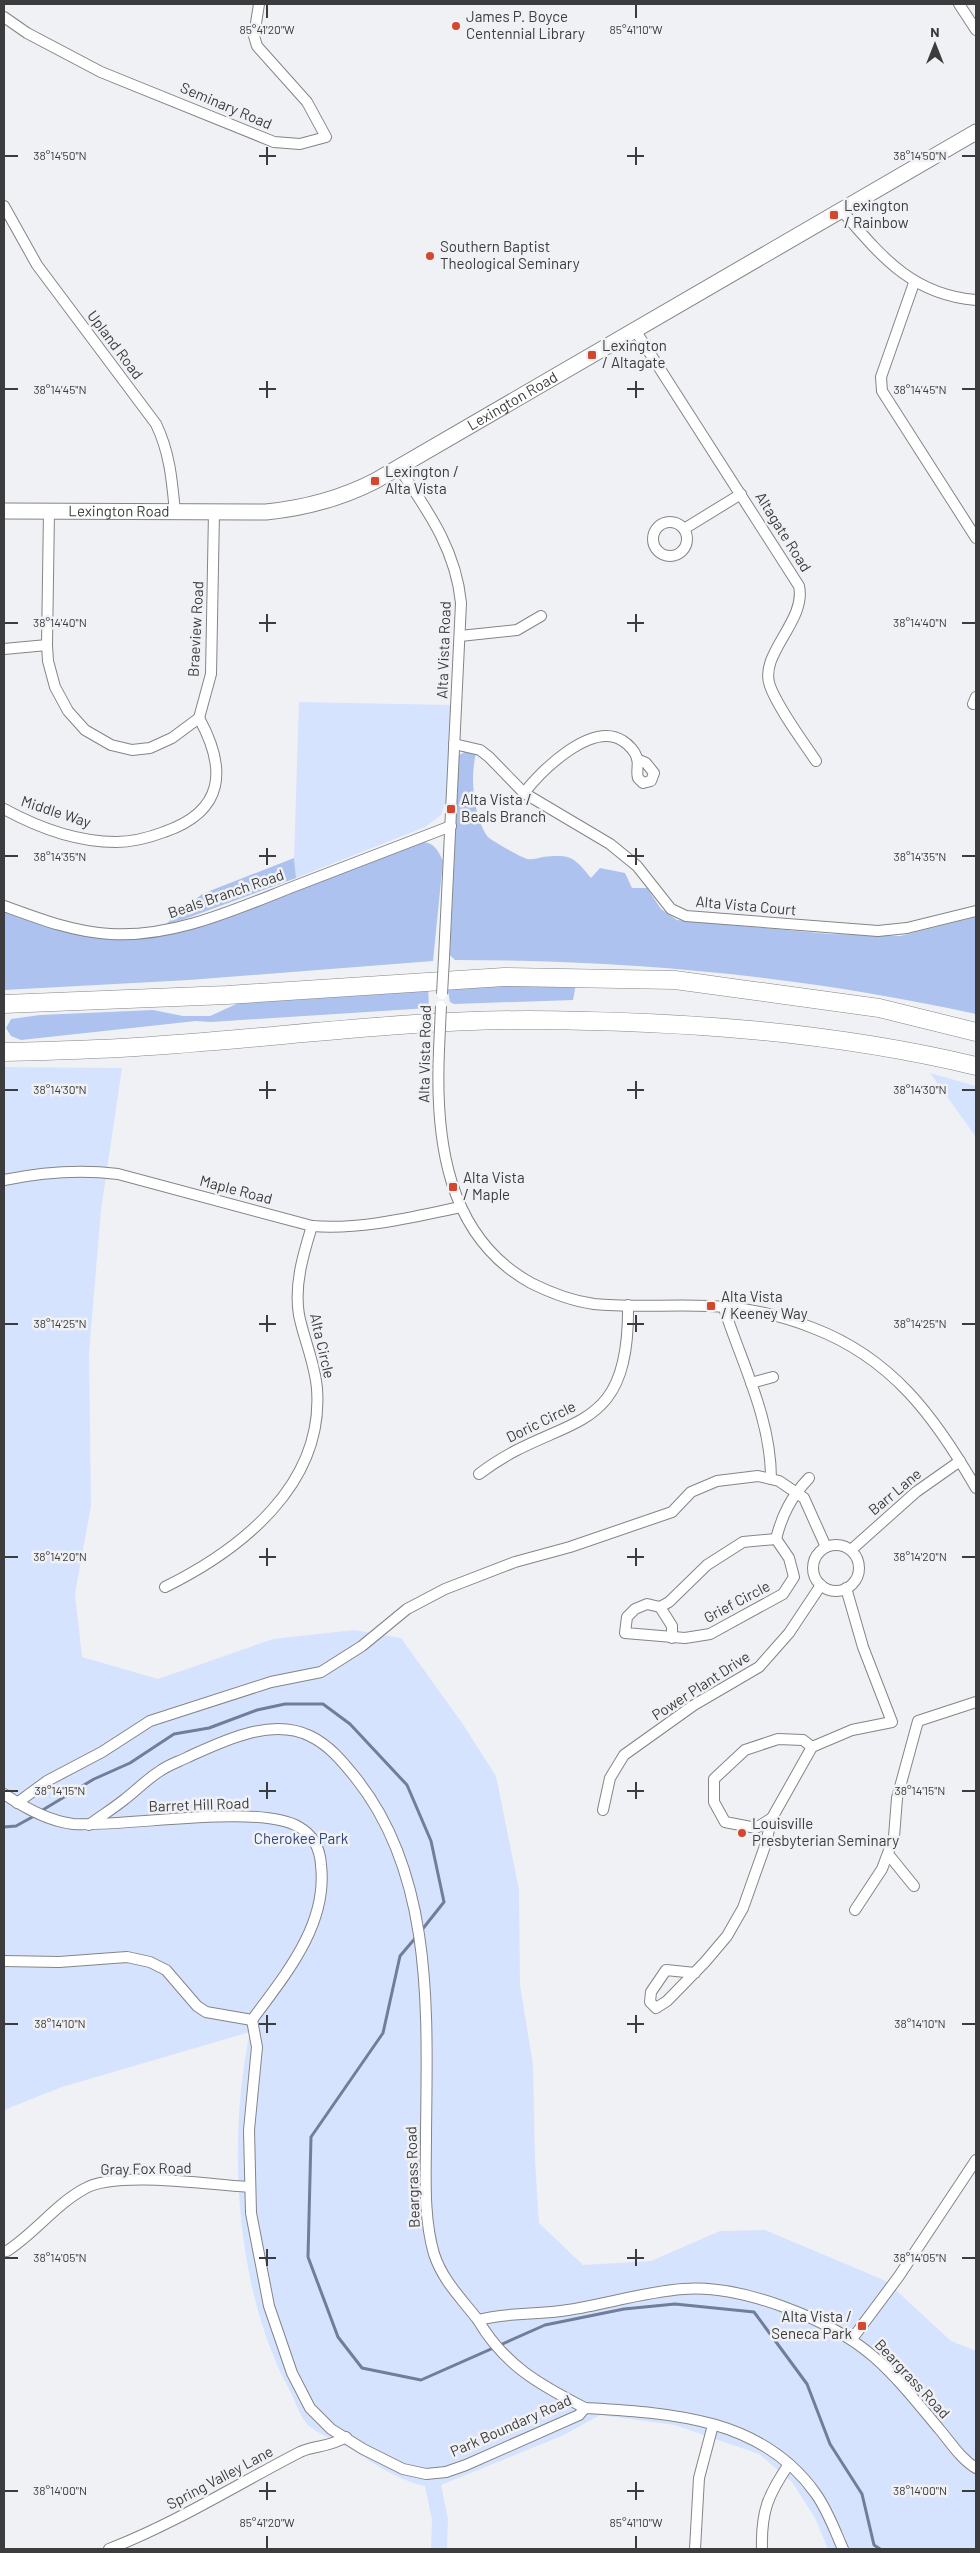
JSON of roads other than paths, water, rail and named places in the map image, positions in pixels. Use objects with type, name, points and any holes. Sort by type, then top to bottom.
[{"type":"highway","points":[[4,1004],[209,996],[504,977],[675,980],[880,1008],[976,1032]]},
{"type":"highway","points":[[4,1052],[136,1047],[401,1026],[526,1020],[689,1024],[793,1034],[921,1053],[976,1066]]},
{"type":"main road","name":"Lexington Road","points":[[4,511],[266,512],[296,509],[340,497],[364,487],[399,468],[976,132]]},
{"type":"street","name":"Seminary Road","points":[[4,17],[27,34],[101,72],[274,142],[300,144],[326,136],[307,102],[257,46],[254,36],[259,4]]},
{"type":"street","points":[[959,4],[976,30]]},
{"type":"street","name":"Upland Road","points":[[4,206],[46,279],[156,424],[170,466],[175,512]]},
{"type":"street","points":[[842,211],[874,247],[914,283],[948,295],[976,300]]},
{"type":"street","points":[[914,283],[881,377],[882,391],[976,538]]},
{"type":"street","name":"Altagate Road","points":[[635,330],[799,586],[800,605],[772,659],[768,676],[769,686],[816,761]]},
{"type":"street","name":"Alta Vista Road","points":[[399,468],[441,532],[453,559],[460,588],[460,636],[437,1085],[442,1137],[453,1187],[468,1224],[489,1251],[520,1277],[544,1290],[570,1299],[628,1306],[724,1308],[760,1312],[814,1328],[866,1356],[910,1392],[941,1430],[976,1488]]},
{"type":"street","points":[[684,529],[741,494]]},
{"type":"street","points":[[49,511],[48,661],[55,687],[68,711],[89,733],[111,745],[132,750],[150,748],[172,738],[199,718]]},
{"type":"street","name":"Braeview Road","points":[[199,718],[211,674],[214,512]]},
{"type":"street","points":[[460,636],[517,630],[540,616]]},
{"type":"street","points":[[4,649],[47,645]]},
{"type":"street","name":"Middle Way","points":[[4,809],[33,824],[89,840],[127,842],[171,830],[196,816],[207,803],[215,787],[216,757],[199,718]]},
{"type":"street","points":[[524,793],[545,770],[591,738],[605,735],[618,738],[632,749],[638,759]]},
{"type":"street","name":"Alta Vista Court","points":[[454,744],[480,750],[489,756],[524,793],[610,844],[636,866],[671,909],[686,916],[878,931],[907,928],[976,911]]},
{"type":"street","name":"Beals Branch Road","points":[[4,906],[79,930],[132,935],[162,931],[199,922],[450,826]]},
{"type":"street","name":"Maple Road","points":[[4,1180],[59,1171],[92,1170],[118,1174],[312,1226],[335,1228],[365,1225],[461,1208]]},
{"type":"street","name":"Alta Circle","points":[[166,1587],[214,1559],[247,1535],[269,1514],[288,1490],[303,1463],[313,1433],[317,1388],[299,1313],[298,1296],[302,1258],[312,1226]]},
{"type":"street","name":"Doric Circle","points":[[479,1474],[503,1457],[579,1422],[603,1404],[614,1387],[625,1360],[628,1306]]},
{"type":"street","points":[[724,1308],[761,1413],[771,1466],[771,1479]]},
{"type":"street","points":[[751,1383],[773,1378]]},
{"type":"street","name":"Barr Lane","points":[[851,1550],[916,1492],[960,1461]]},
{"type":"street","points":[[19,1804],[47,1781],[102,1752],[150,1721],[271,1682],[321,1672],[362,1646],[407,1609],[445,1589],[515,1562],[570,1547],[672,1512],[691,1492],[717,1480],[758,1476],[779,1481],[804,1498],[826,1547]]},
{"type":"street","points":[[672,1638],[672,1626],[660,1607],[669,1602],[707,1565],[743,1542],[776,1539],[782,1515],[795,1492],[809,1478]]},
{"type":"street","name":"Grief Circle","points":[[660,1607],[647,1604],[635,1609],[627,1617],[625,1633],[672,1638],[710,1634],[783,1594],[794,1577],[789,1558],[776,1539]]},
{"type":"street","points":[[839,1545],[851,1550],[858,1561],[856,1580],[846,1588],[833,1590],[821,1585],[813,1568],[817,1556],[826,1547],[839,1545]]},
{"type":"street","name":"Power Plant Drive","points":[[603,1810],[610,1778],[624,1755],[694,1705],[759,1668],[789,1633],[821,1585]]},
{"type":"street","points":[[694,1973],[666,1970],[651,1992],[650,2002],[656,2008],[667,2001],[694,1973],[727,1936],[742,1908],[765,1846],[772,1818],[812,1747],[852,1730],[892,1722],[863,1647],[846,1588]]},
{"type":"street","points":[[855,1910],[882,1869],[894,1837],[897,1798],[918,1721],[976,1702]]},
{"type":"street","name":"Beargrass Road","points":[[89,1825],[160,1770],[214,1745],[255,1732],[282,1729],[300,1732],[310,1736],[331,1750],[371,1798],[386,1822],[409,1884],[417,1922],[426,2001],[428,2229],[440,2270],[454,2292],[478,2320],[493,2316],[542,2314],[643,2295],[708,2288],[742,2294],[783,2308],[852,2339],[884,2366],[958,2452],[976,2468]]},
{"type":"street","points":[[772,1818],[756,1828],[725,1822],[714,1802],[714,1779],[745,1750],[778,1739],[803,1740],[812,1747]]},
{"type":"street","name":"Barret Hill Road","points":[[4,1794],[19,1804],[52,1820],[89,1825],[219,1817],[254,1817],[294,1824],[310,1835],[318,1848],[322,1869],[321,1890],[316,1914],[296,1959],[252,2020]]},
{"type":"street","points":[[888,1854],[914,1886]]},
{"type":"street","points":[[4,1961],[59,1962],[127,1957],[150,1962],[166,1970],[197,2006],[206,2012],[252,2020]]},
{"type":"street","name":"Park Boundary Road","points":[[252,2020],[257,2047],[250,2107],[250,2187],[261,2270],[269,2306],[292,2373],[310,2408],[331,2429],[363,2449],[402,2469],[418,2474],[431,2474],[466,2465],[579,2415],[585,2408],[663,2413],[713,2425],[755,2440],[789,2464],[817,2494],[843,2549]]},
{"type":"street","points":[[852,2339],[899,2276],[976,2160]]},
{"type":"street","name":"Gray Fox Road","points":[[7,2251],[19,2243],[74,2195],[92,2185],[114,2181],[165,2180],[250,2187]]},
{"type":"street","points":[[478,2320],[485,2332],[520,2371],[539,2384],[585,2408]]},
{"type":"street","points":[[695,2549],[699,2478],[713,2425]]},
{"type":"street","name":"Spring Valley Lane","points":[[109,2549],[179,2518],[301,2452],[330,2446],[346,2437]]},
{"type":"street","points":[[762,2549],[762,2533],[769,2496],[789,2464]]},
{"type":"waterway","points":[[41,1811],[94,1779],[130,1763],[174,1734],[209,1728],[257,1710],[285,1704],[323,1704],[350,1724],[407,1785],[431,1841],[444,1902],[421,1931]]},
{"type":"waterway","points":[[4,1827],[16,1826],[36,1815]]},
{"type":"waterway","points":[[417,1936],[400,1956],[383,2033],[311,2137],[308,2257],[338,2337],[362,2368],[421,2380],[545,2325],[624,2309],[675,2304],[754,2312],[807,2384],[830,2444],[862,2494],[874,2545],[880,2549]]},
{"type":"place","name":"James P. Boyce Centennial Library","points":[[456,26]]},
{"type":"place","name":"Lexington / Rainbow","points":[[834,215]]},
{"type":"place","name":"Southern Baptist Theological Seminary","points":[[430,256]]},
{"type":"place","name":"Lexington / Altagate","points":[[592,355]]},
{"type":"place","name":"Lexington / Alta Vista","points":[[375,481]]},
{"type":"place","name":"Alta Vista / Beals Branch","points":[[451,809]]},
{"type":"place","name":"Alta Vista / Maple","points":[[453,1187]]},
{"type":"place","name":"Alta Vista / Keeney Way","points":[[711,1306]]},
{"type":"place","name":"Louisville Presbyterian Seminary","points":[[742,1833]]},
{"type":"place","name":"Alta Vista / Seneca Park","points":[[862,2326]]},
{"type":"park label","name":"Cherokee Park","points":[[301,1839]]}]
